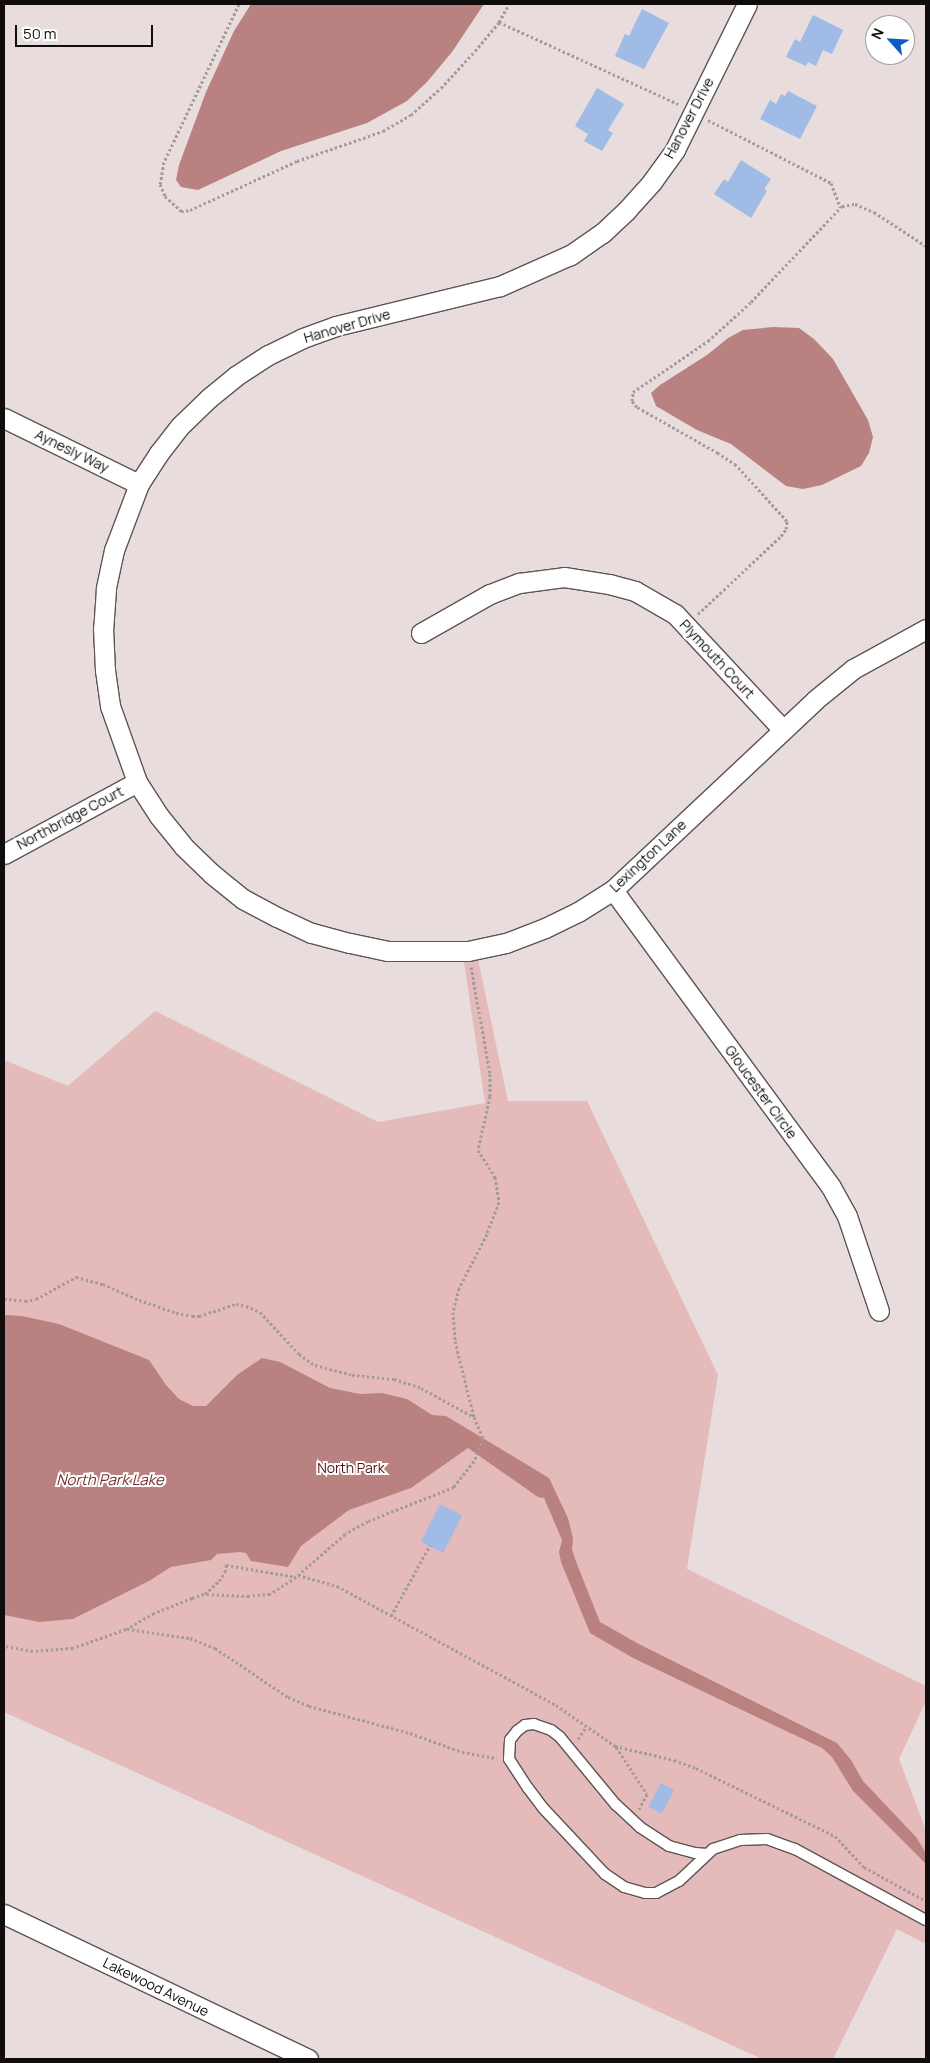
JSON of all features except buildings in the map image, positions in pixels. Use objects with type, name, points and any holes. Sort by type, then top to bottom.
[{"type":"street","name":"Hanover Drive","points":[[137,782],[110,706],[105,670],[103,628],[106,589],[114,550],[140,484],[159,453],[180,426],[209,398],[268,355],[301,339],[336,326],[500,286],[570,255],[602,233],[627,210],[652,182],[675,150],[747,4]]},
{"type":"street","name":"Aynesly Way","points":[[4,418],[140,484]]},
{"type":"street","name":"Plymouth Court","points":[[421,633],[490,594],[518,583],[549,578],[594,580],[636,591],[663,606],[687,624],[783,730]]},
{"type":"street","name":"Lexington Lane","points":[[137,782],[159,816],[183,846],[212,874],[243,898],[277,917],[312,933],[387,951],[468,950],[506,943],[545,928],[578,912],[613,890],[783,730],[853,669],[926,629]]},
{"type":"street","name":"Northbridge Court","points":[[4,854],[137,782]]},
{"type":"street","name":"Gloucester Circle","points":[[613,890],[831,1187],[847,1216],[879,1311]]},
{"type":"street","name":"Lakewood Avenue","points":[[4,1914],[308,2059]]},
{"type":"lane","points":[[707,1854],[669,1846],[650,1835],[616,1805],[560,1737],[551,1730],[534,1724],[525,1725],[516,1731],[510,1740],[509,1759],[543,1808],[605,1874],[624,1887],[645,1894],[656,1893],[679,1881],[707,1854],[722,1845],[740,1840],[767,1839],[780,1842],[926,1920]]},
{"type":"path","points":[[239,4],[164,162],[160,184],[165,196],[181,211],[190,210],[297,161],[383,132],[411,115],[441,88],[475,51],[499,22],[509,4]]},
{"type":"path","points":[[687,624],[781,536],[786,529],[787,521],[736,465],[718,452],[637,407],[632,401],[633,392],[708,341],[751,302],[842,206],[855,204],[874,212],[926,246]]},
{"type":"path","points":[[4,1646],[33,1651],[55,1651],[90,1643],[126,1629],[175,1602],[204,1594],[260,1596],[282,1588],[345,1534],[368,1521],[454,1487],[468,1472],[478,1454],[483,1439],[474,1418],[455,1341],[453,1312],[459,1288],[487,1234],[499,1202],[495,1177],[478,1150],[489,1107],[490,1074],[468,950]]},
{"type":"path","points":[[4,1299],[25,1301],[36,1299],[76,1277],[104,1284],[139,1300],[176,1313],[192,1316],[199,1316],[236,1304],[246,1306],[260,1312],[299,1354],[315,1365],[352,1375],[394,1379],[421,1388],[474,1418]]},
{"type":"path","points":[[391,1616],[430,1545]]},
{"type":"path","points":[[204,1594],[219,1581],[225,1572],[226,1565],[297,1576],[337,1586],[561,1708],[615,1746],[647,1794],[634,1821]]},
{"type":"path","points":[[126,1629],[190,1638],[215,1648],[288,1697],[309,1706],[410,1733],[468,1754],[509,1759]]},
{"type":"path","points":[[615,1746],[674,1760],[696,1768],[835,1836],[864,1867],[926,1901]]},
{"type":"green space","name":"North Park","points":[[478,959],[508,1101],[587,1101],[718,1375],[687,1569],[926,1686],[926,1701],[899,1759],[926,1830],[926,1944],[897,1929],[833,2059],[762,2059],[4,1712],[4,1060],[68,1086],[155,1011],[378,1122],[485,1103],[464,962]]},
{"type":"water","points":[[251,4],[484,4],[452,52],[427,82],[407,101],[367,123],[281,151],[198,190],[181,187],[176,180],[179,165],[206,92],[234,31]]},
{"type":"water","points":[[773,327],[799,328],[814,339],[833,359],[868,420],[873,437],[869,453],[861,466],[822,485],[803,489],[786,486],[731,444],[697,430],[656,406],[651,393],[660,385],[707,355],[728,338],[743,330]]},
{"type":"water","name":"North Park Lake","points":[[4,1315],[22,1316],[59,1324],[149,1360],[166,1385],[179,1399],[193,1406],[206,1406],[237,1375],[262,1358],[280,1362],[330,1388],[360,1394],[382,1393],[407,1399],[432,1415],[446,1416],[549,1478],[568,1518],[573,1538],[572,1549],[575,1559],[600,1622],[637,1643],[837,1743],[851,1760],[863,1781],[916,1837],[926,1853],[926,1864],[853,1791],[832,1757],[822,1748],[633,1658],[590,1633],[561,1562],[559,1552],[562,1540],[544,1498],[538,1497],[468,1448],[411,1488],[349,1510],[301,1546],[288,1567],[251,1561],[246,1553],[217,1554],[211,1560],[171,1567],[149,1581],[73,1619],[39,1622],[4,1615]]}]
